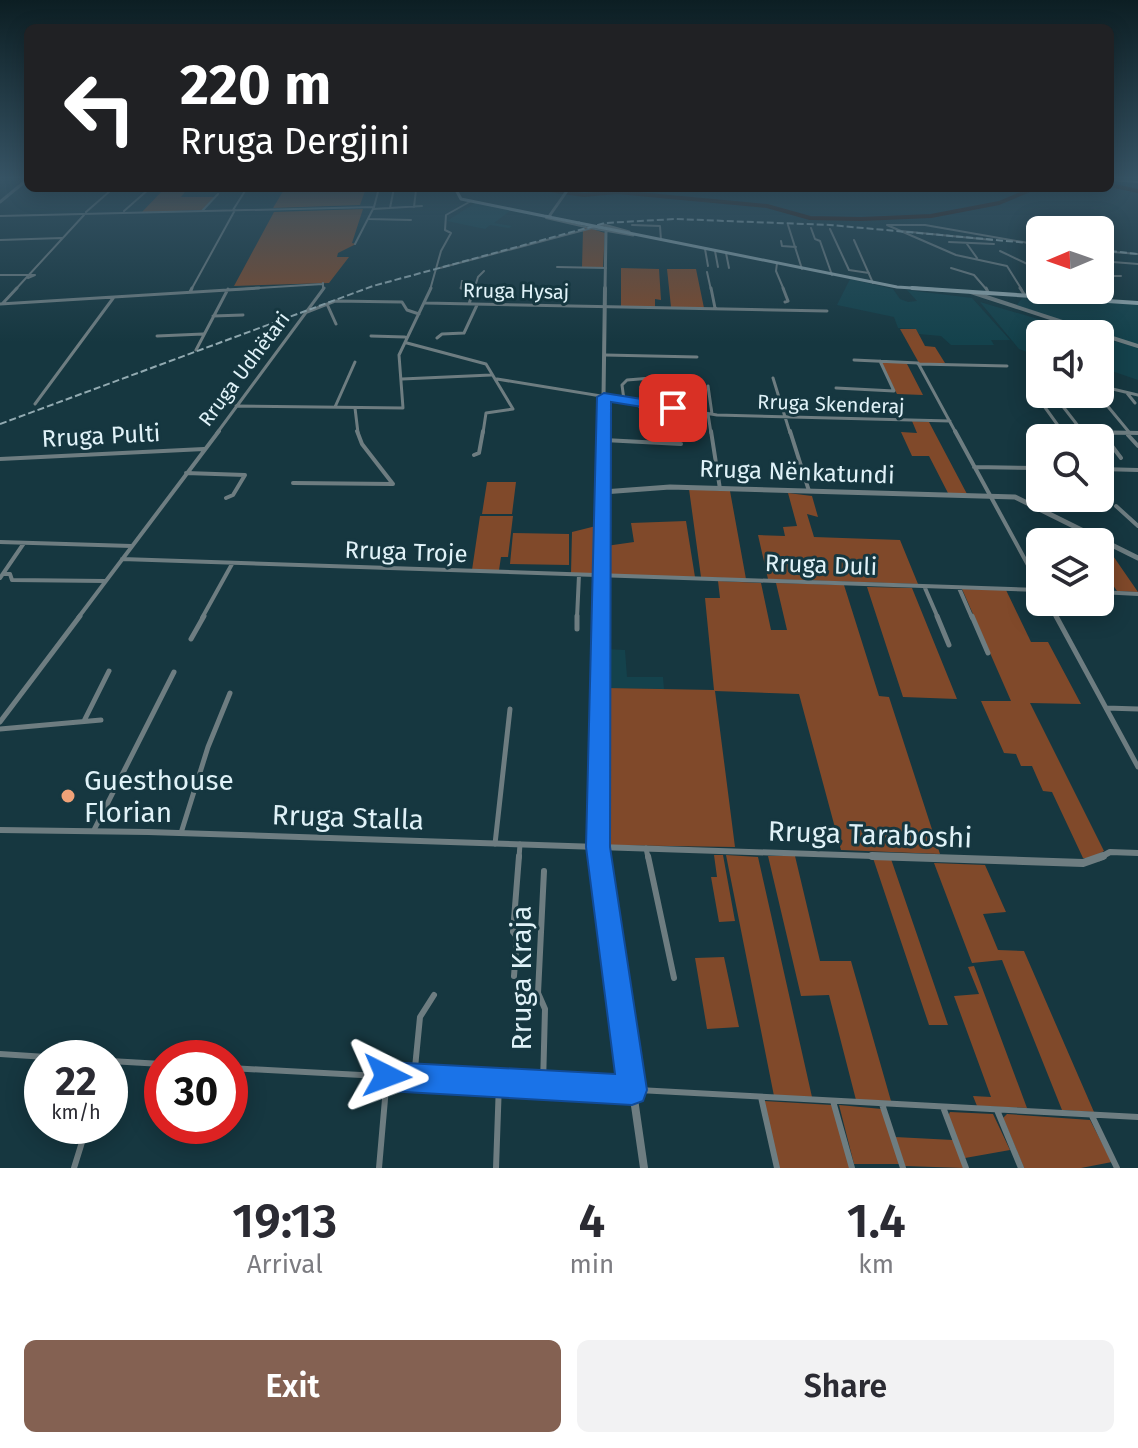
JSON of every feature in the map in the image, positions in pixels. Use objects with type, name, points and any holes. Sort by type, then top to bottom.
[{"type":"main road","points":[[629,234],[873,283],[1024,294]]},
{"type":"main road","points":[[1114,301],[1138,303]]},
{"type":"street","points":[[1,304],[66,234]]},
{"type":"street","points":[[190,292],[221,234]]},
{"type":"street","points":[[355,244],[360,234]]},
{"type":"street","points":[[236,406],[403,408],[402,379],[396,363],[406,343],[405,337],[419,315],[440,268],[441,251],[451,234]]},
{"type":"street","points":[[440,268],[565,234]]},
{"type":"street","points":[[606,234],[598,847],[644,1168]]},
{"type":"street","points":[[626,234],[638,235]]},
{"type":"street","points":[[661,234],[661,240]]},
{"type":"street","points":[[791,234],[802,269]]},
{"type":"street","points":[[813,234],[820,241],[832,275]]},
{"type":"street","points":[[832,234],[849,270],[869,273]]},
{"type":"street","points":[[904,234],[956,255],[1008,266],[1024,294]]},
{"type":"street","points":[[933,234],[1026,243]]},
{"type":"street","points":[[977,234],[1002,240]]},
{"type":"street","points":[[0,240],[62,238]]},
{"type":"street","points":[[854,240],[873,283]]},
{"type":"street","points":[[781,241],[782,246],[796,247]]},
{"type":"street","points":[[949,242],[994,244]]},
{"type":"street","points":[[967,244],[979,260]]},
{"type":"street","points":[[705,249],[708,266]]},
{"type":"street","points":[[715,251],[718,267]]},
{"type":"street","points":[[1000,251],[1026,261]]},
{"type":"street","points":[[1114,252],[1138,254]]},
{"type":"street","points":[[726,253],[729,268]]},
{"type":"street","points":[[1114,262],[1138,264]]},
{"type":"street","points":[[777,263],[775,270],[788,301],[785,302]]},
{"type":"street","points":[[557,267],[606,268]]},
{"type":"street","points":[[951,268],[967,270],[978,276],[988,292]]},
{"type":"street","points":[[469,304],[478,277],[484,271]]},
{"type":"street","points":[[707,272],[714,309]]},
{"type":"street","points":[[0,275],[29,276]]},
{"type":"street","points":[[1114,276],[1121,276]]},
{"type":"street","points":[[462,281],[461,288],[475,289]]},
{"type":"street","name":"Rruga Udhëtari","points":[[0,722],[324,288],[323,283],[228,289]]},
{"type":"street","points":[[1,304],[228,289]]},
{"type":"street","points":[[196,350],[228,289]]},
{"type":"street","points":[[971,291],[1057,320]]},
{"type":"street","points":[[35,404],[114,297]]},
{"type":"street","points":[[526,305],[532,297]]},
{"type":"street","points":[[307,312],[335,301],[402,302],[407,310],[419,315]]},
{"type":"street","name":"Rruga Hysaj","points":[[425,303],[827,311]]},
{"type":"street","points":[[327,304],[336,324]]},
{"type":"street","points":[[437,338],[443,333],[464,333],[477,304]]},
{"type":"street","points":[[213,316],[243,315]]},
{"type":"street","points":[[157,336],[204,334]]},
{"type":"street","points":[[371,336],[405,337]]},
{"type":"street","points":[[1114,339],[1138,346]]},
{"type":"street","points":[[406,343],[486,364],[497,379],[513,409],[486,413],[479,453],[474,455]]},
{"type":"street","points":[[605,355],[697,357]]},
{"type":"street","points":[[854,360],[1007,366]]},
{"type":"street","points":[[836,388],[894,391],[880,361]]},
{"type":"street","points":[[335,407],[355,362]]},
{"type":"street","points":[[918,363],[1026,563]]},
{"type":"street","points":[[402,379],[492,375]]},
{"type":"street","points":[[624,400],[622,385],[627,380],[664,377],[676,380]]},
{"type":"street","points":[[773,378],[809,491]]},
{"type":"street","name":"Rruga Skenderaj","points":[[497,379],[710,414],[950,421]]},
{"type":"street","points":[[708,386],[720,489]]},
{"type":"street","points":[[641,387],[656,405]]},
{"type":"street","points":[[1114,389],[1138,395]]},
{"type":"street","points":[[1127,392],[1135,403]]},
{"type":"street","points":[[635,402],[661,428],[654,433],[655,442]]},
{"type":"street","points":[[293,483],[393,484],[384,468],[357,439],[355,408]]},
{"type":"street","points":[[1109,408],[1138,446]]},
{"type":"street","points":[[1114,432],[1138,433]]},
{"type":"street","points":[[604,440],[681,444]]},
{"type":"street","points":[[1114,448],[1121,458]]},
{"type":"street","name":"Rruga Pulti","points":[[0,459],[204,449]]},
{"type":"street","points":[[974,467],[1026,468]]},
{"type":"street","points":[[1114,469],[1138,470]]},
{"type":"street","points":[[186,473],[245,475],[233,495],[226,498]]},
{"type":"street","name":"Rruga Nënkatundi","points":[[603,492],[661,487],[1020,499],[1138,558]]},
{"type":"street","points":[[1116,506],[1138,526]]},
{"type":"street","points":[[0,542],[131,546]]},
{"type":"street","points":[[1,576],[24,543]]},
{"type":"street","name":"Rruga Troje","points":[[122,559],[602,576]]},
{"type":"street","points":[[191,639],[232,563]]},
{"type":"street","points":[[1,576],[10,574],[12,580],[105,581]]},
{"type":"street","points":[[577,629],[579,575]]},
{"type":"street","name":"Rruga Duli","points":[[602,576],[1026,589]]},
{"type":"street","points":[[925,587],[949,645]]},
{"type":"street","points":[[959,588],[988,653]]},
{"type":"street","points":[[1114,593],[1138,594]]},
{"type":"street","points":[[1056,616],[1138,767]]},
{"type":"street","points":[[84,721],[109,671]]},
{"type":"street","points":[[93,831],[174,672]]},
{"type":"street","points":[[181,833],[208,747],[230,693]]},
{"type":"street","points":[[1106,708],[1138,709]]},
{"type":"street","points":[[495,844],[510,709]]},
{"type":"street","points":[[0,729],[101,720]]},
{"type":"street","name":"Rruga Stalla","points":[[0,830],[598,847]]},
{"type":"street","points":[[514,976],[517,937],[513,932],[520,844]]},
{"type":"street","name":"Rruga Taraboshi","points":[[598,847],[1083,863],[1090,863],[1110,852],[1138,853]]},
{"type":"street","points":[[646,848],[674,978]]},
{"type":"street","name":"Rruga Kraja","points":[[543,1085],[545,1009],[538,993],[544,871]]},
{"type":"street","points":[[414,1078],[420,1017],[434,995]]},
{"type":"street","points":[[0,1054],[24,1056]]},
{"type":"street","name":"Rruga Kraja","points":[[248,1069],[1138,1117]]},
{"type":"street","points":[[379,1168],[387,1076]]},
{"type":"street","points":[[496,1168],[499,1083]]},
{"type":"street","points":[[761,1097],[777,1168]]},
{"type":"street","points":[[833,1101],[852,1168]]},
{"type":"street","points":[[882,1104],[903,1168]]},
{"type":"street","points":[[943,1107],[966,1168]]},
{"type":"street","points":[[997,1110],[1021,1168]]},
{"type":"street","points":[[1091,1115],[1117,1168]]},
{"type":"street","points":[[74,1168],[81,1144]]},
{"type":"shaded area","points":[[262,234],[355,234],[352,243],[356,244],[338,253],[337,257],[349,257],[329,283],[234,286]]},
{"type":"shaded area","points":[[583,234],[605,234],[603,267],[582,267]]},
{"type":"shaded area","points":[[621,268],[659,269],[661,300],[655,299],[655,307],[621,307]]},
{"type":"shaded area","points":[[667,269],[696,269],[704,308],[671,307]]},
{"type":"shaded area","points":[[850,279],[893,289],[900,299],[908,302],[917,301],[907,290],[972,298],[1010,340],[991,340],[994,345],[951,345],[941,336],[898,328],[894,317],[837,305]]},
{"type":"shaded area","points":[[1023,297],[1026,297],[1026,304],[1138,305],[1138,345],[1114,337],[1114,320],[1060,320],[1016,306]]},
{"type":"shaded area","points":[[980,302],[1041,320],[1026,320],[1026,352],[1019,349]]},
{"type":"shaded area","points":[[900,329],[916,329],[925,346],[935,347],[945,363],[919,363]]},
{"type":"shaded area","points":[[1114,341],[1138,348],[1138,380],[1114,372]]},
{"type":"shaded area","points":[[880,362],[906,362],[923,395],[897,394]]},
{"type":"shaded area","points":[[912,421],[929,422],[967,494],[948,493],[929,456],[912,456],[901,432],[917,433]]},
{"type":"shaded area","points":[[487,482],[516,482],[512,514],[482,514]]},
{"type":"shaded area","points":[[689,489],[730,491],[746,579],[701,577]]},
{"type":"shaded area","points":[[788,493],[812,496],[818,517],[807,514],[814,537],[900,540],[918,584],[768,579],[758,535],[785,536],[783,527],[797,526]]},
{"type":"shaded area","points":[[480,516],[513,516],[508,557],[501,557],[499,570],[472,570]]},
{"type":"shaded area","points":[[686,521],[695,577],[606,575],[606,546],[634,542],[631,523]]},
{"type":"shaded area","points":[[600,525],[597,574],[571,573],[572,532]]},
{"type":"shaded area","points":[[513,533],[569,534],[569,565],[510,564]]},
{"type":"shaded area","points":[[1114,557],[1138,592],[1117,591],[1114,587]]},
{"type":"shaded area","points":[[718,581],[761,583],[771,630],[787,630],[776,583],[844,585],[879,696],[889,697],[940,854],[841,850],[799,694],[715,691],[735,847],[604,845],[606,688],[714,690],[705,598],[720,598]]},
{"type":"shaded area","points":[[867,587],[912,588],[957,699],[903,697]]},
{"type":"shaded area","points":[[962,589],[1006,590],[1031,642],[1048,642],[1081,704],[1030,703],[1104,851],[1091,858],[1083,858],[1052,792],[1043,791],[1032,766],[1021,766],[1016,754],[1004,753],[981,701],[1011,701]]},
{"type":"shaded area","points":[[604,649],[625,650],[627,677],[663,677],[664,689],[604,688]]},
{"type":"shaded area","points":[[714,855],[723,855],[735,921],[719,922],[711,877],[717,877]]},
{"type":"shaded area","points":[[726,855],[758,857],[812,1097],[774,1096]]},
{"type":"shaded area","points":[[768,856],[795,856],[820,961],[851,961],[891,1101],[856,1100],[829,995],[801,996]]},
{"type":"shaded area","points":[[873,858],[891,859],[948,1025],[929,1025]]},
{"type":"shaded area","points":[[934,863],[985,865],[1006,912],[983,914],[998,950],[1024,951],[1094,1112],[1062,1110],[1002,960],[972,963]]},
{"type":"shaded area","points":[[724,957],[739,1027],[707,1029],[695,958]]},
{"type":"shaded area","points":[[974,966],[1027,1108],[977,1106],[973,1096],[991,1097],[954,996],[979,994],[968,967]]},
{"type":"shaded area","points":[[764,1101],[832,1105],[850,1168],[779,1168]]},
{"type":"shaded area","points":[[839,1105],[882,1109],[900,1164],[854,1164]]},
{"type":"shaded area","points":[[950,1112],[993,1114],[1010,1150],[965,1158],[948,1116]]},
{"type":"shaded area","points":[[1007,1114],[1090,1120],[1112,1162],[1081,1168],[1024,1168],[1003,1118]]},
{"type":"shaded area","points":[[895,1137],[953,1140],[964,1168],[905,1166]]},
{"type":"railway","points":[[0,424],[373,286],[566,234]]},
{"type":"railway","points":[[924,234],[1026,243]]},
{"type":"railway","points":[[1114,251],[1138,254]]},
{"type":"place","name":"Guesthouse Florian","points":[[68,796]]},
{"type":"route","points":[[387,1076],[632,1090],[598,847],[604,397],[673,408]]}]
